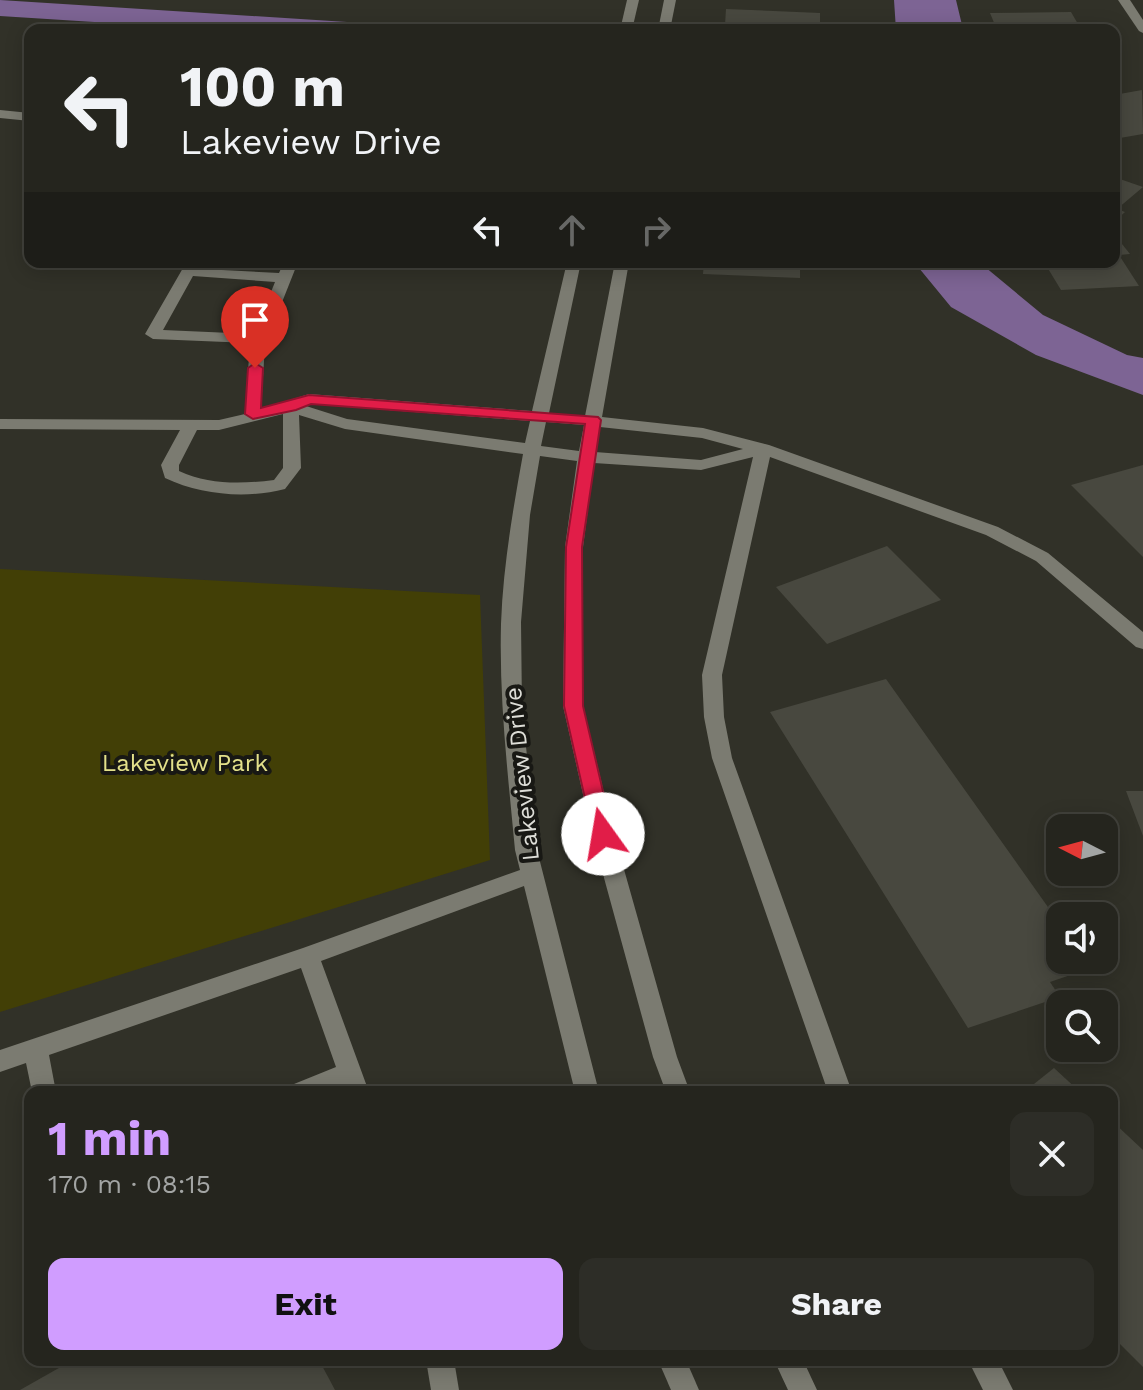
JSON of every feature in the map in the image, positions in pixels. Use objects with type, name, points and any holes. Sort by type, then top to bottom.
[{"type":"street","points":[[627,24],[633,0]]},
{"type":"street","points":[[665,24],[670,0]]},
{"type":"street","points":[[1124,0],[1143,29]]},
{"type":"street","points":[[0,114],[24,116]]},
{"type":"street","points":[[253,414],[259,339],[288,268]]},
{"type":"street","name":"Lakeview Drive","points":[[573,268],[532,450],[511,622],[512,709],[526,850],[586,1086]]},
{"type":"street","points":[[621,268],[586,457],[574,547],[573,706],[603,834],[676,1086]]},
{"type":"street","points":[[259,339],[153,334],[188,271],[283,278]]},
{"type":"street","points":[[0,424],[219,425],[253,414],[291,407],[309,399],[540,414],[703,433],[763,449],[992,531],[1042,557],[1143,642]]},
{"type":"street","points":[[191,425],[170,465],[171,474],[188,484],[257,488],[279,485],[292,468],[291,407]]},
{"type":"street","points":[[291,407],[345,424],[586,457],[701,465],[763,449]]},
{"type":"street","points":[[763,449],[712,675],[714,717],[722,758],[838,1086]]},
{"type":"street","points":[[0,1061],[308,956],[533,874]]},
{"type":"street","points":[[308,956],[354,1082],[334,1086]]},
{"type":"street","points":[[35,1049],[43,1086]]},
{"type":"street","points":[[441,1366],[445,1390]]},
{"type":"street","points":[[675,1366],[685,1390]]},
{"type":"street","points":[[791,1366],[803,1390]]},
{"type":"street","points":[[985,1366],[999,1390]]},
{"type":"green space","name":"Lakeview Park","points":[[0,569],[480,595],[490,860],[0,1012]]},
{"type":"shaded area","points":[[894,0],[956,0],[962,24],[896,24]]},
{"type":"shaded area","points":[[919,268],[986,268],[1043,315],[1127,355],[1143,358],[1143,395],[1036,355],[951,307]]},
{"type":"building","points":[[726,9],[820,13],[820,24],[725,24]]},
{"type":"building","points":[[1071,12],[1078,24],[995,24],[990,13]]},
{"type":"building","points":[[1142,90],[1143,134],[1120,138],[1120,94]]},
{"type":"building","points":[[1120,179],[1143,187],[1120,206]]},
{"type":"building","points":[[1120,242],[1130,254],[1120,255]]},
{"type":"building","points":[[1120,257],[1139,286],[1061,290],[1048,268],[1120,268]]},
{"type":"building","points":[[704,268],[800,268],[800,278],[703,274]]},
{"type":"building","points":[[1143,465],[1143,557],[1071,485]]},
{"type":"building","points":[[887,546],[941,600],[827,644],[776,587]]},
{"type":"building","points":[[886,679],[1046,904],[1046,974],[1073,974],[1050,982],[1055,990],[1046,990],[1046,1002],[968,1028],[770,712]]},
{"type":"building","points":[[1126,791],[1143,791],[1143,836]]},
{"type":"building","points":[[1054,1068],[1074,1086],[1032,1086]]},
{"type":"building","points":[[1118,1127],[1143,1150],[1143,1367],[1118,1342]]},
{"type":"building","points":[[62,1366],[322,1366],[335,1390],[20,1390]]},
{"type":"waterway","points":[[0,8],[252,24]]},
{"type":"route","points":[[255,368],[253,414],[291,407],[309,399],[593,420],[574,547],[573,706],[603,834]]}]
